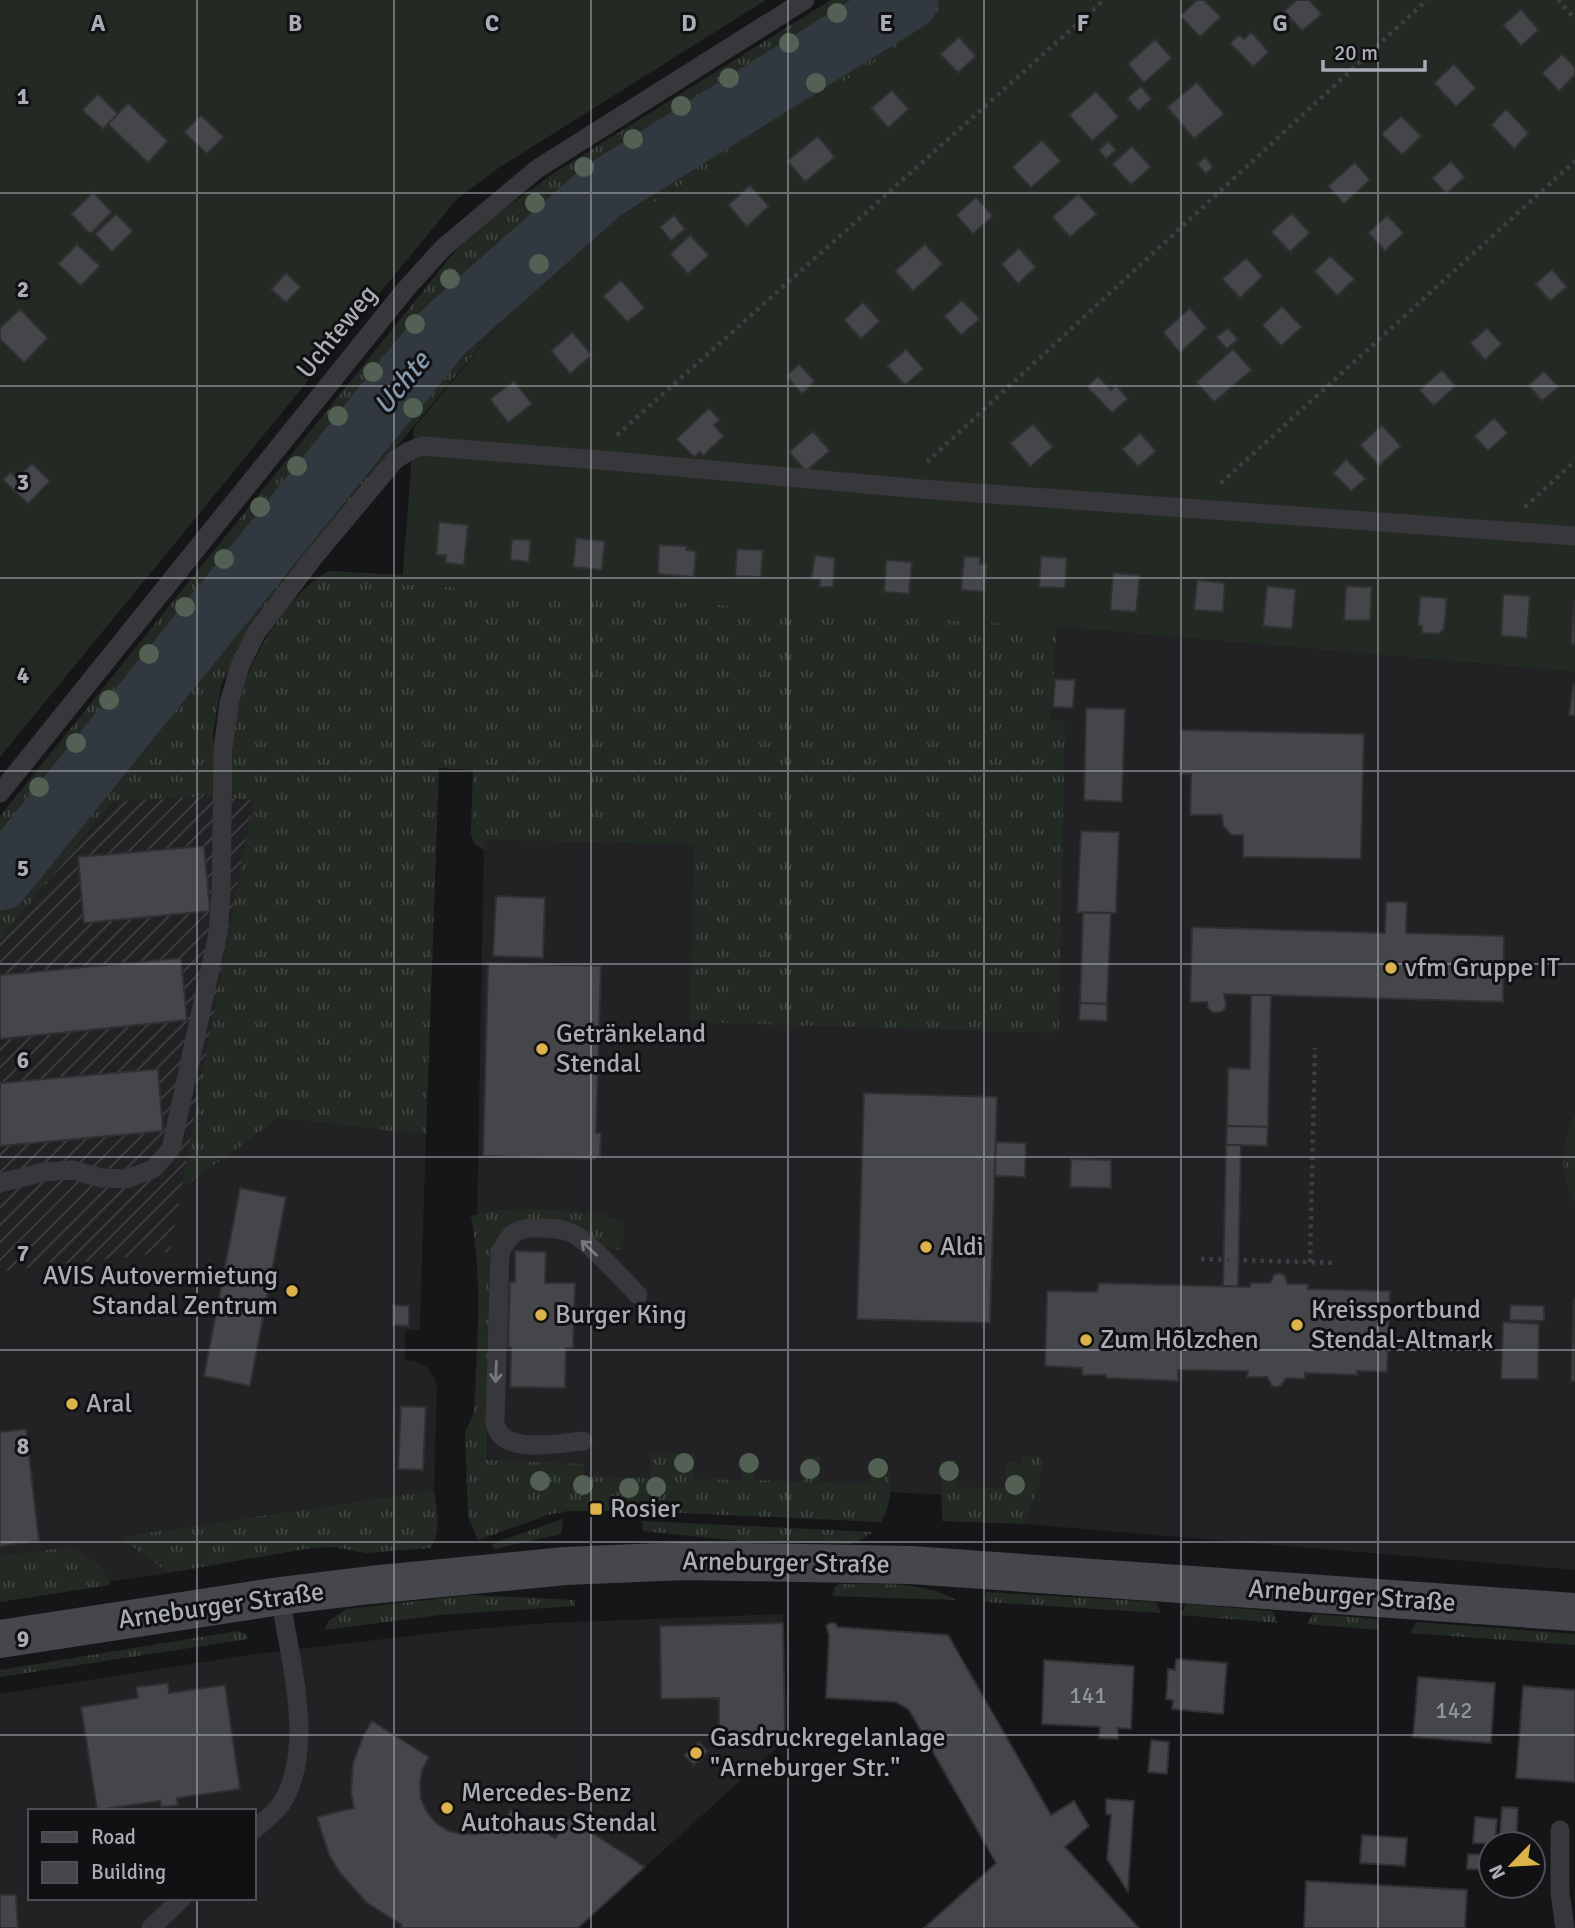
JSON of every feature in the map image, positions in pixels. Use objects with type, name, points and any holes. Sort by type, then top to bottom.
[{"type":"main road","name":"Arneburger Straße","points":[[0,1639],[280,1596],[565,1566],[685,1561],[925,1566],[1575,1612]]},
{"type":"lane","name":"Uchteweg","points":[[0,793],[405,290],[443,248],[537,169],[805,0]]},
{"type":"lane","points":[[0,1183],[44,1172],[73,1170],[101,1178],[127,1179],[153,1169],[171,1149],[218,933],[223,749],[229,703],[240,666],[256,633],[314,557],[395,460],[409,451],[422,446],[921,489],[1575,536]]},
{"type":"lane","points":[[583,1441],[516,1444],[503,1439],[497,1433],[495,1423],[500,1253],[512,1233],[519,1229],[555,1228],[571,1233],[583,1241],[638,1295]]},
{"type":"lane","points":[[256,1828],[281,1804],[299,1762],[299,1711],[280,1596]]},
{"type":"lane","points":[[1560,1830],[1560,1893],[1565,1928]]},
{"type":"lane","points":[[151,1928],[181,1900]]},
{"type":"path","points":[[612,461],[611,440],[1104,0]]},
{"type":"path","points":[[921,489],[922,466],[1427,0]]},
{"type":"path","points":[[1558,0],[1575,19]]},
{"type":"path","points":[[1216,510],[1217,487],[1575,161]]},
{"type":"path","points":[[1514,531],[1514,517],[1575,461]]},
{"type":"path","points":[[1310,1262],[1315,1048]]},
{"type":"path","points":[[1200,1259],[1336,1263]]},
{"type":"shaded area","points":[[1057,627],[1575,672],[1575,1570],[1025,1524],[1025,1498],[677,1483],[487,1488],[490,1255],[477,1220],[484,840],[694,845],[691,1022],[1065,722],[1051,720]]},
{"type":"shaded area","points":[[216,796],[253,800],[170,1252],[0,1271],[0,941],[113,801]]},
{"type":"shaded area","name":"AVIS Autovermietung Standal Zentrum","points":[[279,1118],[426,1135],[420,1329],[405,1331],[405,1360],[416,1361],[427,1367],[437,1386],[434,1490],[121,1537],[168,1573],[0,1598],[0,1271],[170,1252],[181,1189]]},
{"type":"shaded area","points":[[783,1614],[784,1741],[578,1928],[0,1928],[0,1694],[248,1655],[452,1631],[547,1623]]},
{"type":"green space","points":[[0,0],[766,0],[497,169],[456,200],[0,757]]},
{"type":"green space","points":[[831,0],[973,0],[566,258],[527,290],[388,457],[248,633],[221,685],[213,734],[216,796],[113,801],[0,941],[0,816],[457,249],[501,211],[557,171]]},
{"type":"green space","points":[[973,0],[1575,0],[1575,672],[1057,627],[402,584],[414,428],[527,290],[566,258]]},
{"type":"green space","points":[[329,571],[402,575],[402,584],[1057,627],[1051,719],[1065,721],[1059,1033],[690,1022],[694,845],[485,840],[484,850],[474,844],[471,834],[473,770],[439,768],[426,1135],[279,1118],[181,1189],[253,800],[230,798],[238,706],[250,669],[272,630],[299,595]]},
{"type":"green space","points":[[1575,1114],[1575,1204],[1566,1180],[1563,1159],[1566,1138]]},
{"type":"green space","points":[[501,1210],[602,1213],[624,1224],[623,1247],[619,1250],[601,1247],[583,1229],[503,1232],[494,1242],[490,1255],[487,1460],[584,1464],[584,1477],[650,1478],[651,1453],[694,1453],[694,1479],[741,1480],[742,1454],[756,1455],[755,1480],[803,1482],[804,1456],[820,1457],[819,1482],[871,1484],[872,1459],[882,1459],[889,1473],[890,1490],[881,1522],[638,1511],[568,1511],[548,1515],[478,1540],[468,1517],[465,1432],[474,1413],[478,1339],[477,1266],[471,1216]]},
{"type":"green space","points":[[1022,1456],[1042,1458],[1040,1482],[1025,1524],[942,1521],[941,1460],[956,1461],[956,1487],[1005,1488],[1006,1462],[1021,1463]]},
{"type":"green space","points":[[434,1490],[438,1527],[431,1548],[366,1553],[334,1547],[311,1548],[168,1573],[120,1537]]},
{"type":"green space","points":[[563,1519],[561,1534],[494,1549],[492,1547],[502,1540]]},
{"type":"green space","points":[[642,1521],[873,1532],[850,1544],[739,1541],[643,1531]]},
{"type":"green space","points":[[70,1547],[101,1567],[110,1585],[0,1602],[0,1556]]},
{"type":"green space","points":[[839,1584],[914,1586],[956,1600],[832,1596]]},
{"type":"green space","points":[[986,1592],[1156,1602],[1161,1613],[984,1602]]},
{"type":"green space","points":[[471,1595],[575,1600],[575,1606],[439,1615],[325,1630],[328,1621],[347,1609]]},
{"type":"green space","points":[[1186,1604],[1273,1611],[1278,1623],[1181,1615]]},
{"type":"green space","points":[[1313,1614],[1376,1619],[1379,1630],[1307,1624]]},
{"type":"green space","points":[[1416,1622],[1575,1634],[1575,1645],[1410,1633]]},
{"type":"green space","points":[[237,1631],[246,1634],[249,1639],[0,1677],[0,1670]]},
{"type":"building","points":[[1197,0],[1204,0],[1221,17],[1200,37],[1180,16]]},
{"type":"building","points":[[1297,0],[1309,0],[1322,14],[1302,31],[1284,11]]},
{"type":"building","points":[[1521,9],[1539,30],[1521,46],[1503,25]]},
{"type":"building","points":[[1251,32],[1269,52],[1253,67],[1230,43],[1239,35],[1244,39]]},
{"type":"building","points":[[959,37],[976,56],[958,73],[940,54]]},
{"type":"building","points":[[1155,39],[1172,58],[1144,83],[1128,64]]},
{"type":"building","points":[[1562,54],[1575,67],[1575,75],[1559,91],[1542,73]]},
{"type":"building","points":[[1454,64],[1476,88],[1456,107],[1434,83]]},
{"type":"building","points":[[1197,82],[1224,114],[1194,139],[1167,107]]},
{"type":"building","points":[[1141,86],[1152,99],[1138,111],[1127,98]]},
{"type":"building","points":[[892,90],[909,109],[888,128],[871,108]]},
{"type":"building","points":[[1096,91],[1119,117],[1092,141],[1069,115]]},
{"type":"building","points":[[98,94],[118,114],[103,129],[82,110]]},
{"type":"building","points":[[128,103],[168,141],[148,163],[108,124]]},
{"type":"building","points":[[1506,109],[1529,133],[1514,149],[1491,125]]},
{"type":"building","points":[[201,115],[224,137],[207,154],[184,132]]},
{"type":"building","points":[[1401,116],[1421,136],[1402,155],[1381,134]]},
{"type":"building","points":[[818,136],[835,157],[805,182],[787,161]]},
{"type":"building","points":[[1042,140],[1061,161],[1031,188],[1012,167]]},
{"type":"building","points":[[1108,141],[1116,150],[1106,159],[1099,150]]},
{"type":"building","points":[[1132,146],[1151,167],[1131,185],[1112,164]]},
{"type":"building","points":[[1205,157],[1213,167],[1206,174],[1197,164]]},
{"type":"building","points":[[1451,161],[1465,177],[1446,194],[1432,178]]},
{"type":"building","points":[[1355,162],[1370,180],[1344,204],[1328,186]]},
{"type":"building","points":[[750,185],[769,206],[747,227],[728,205]]},
{"type":"building","points":[[93,192],[112,212],[90,234],[71,214]]},
{"type":"building","points":[[1078,194],[1097,214],[1070,237],[1052,217]]},
{"type":"building","points":[[976,197],[993,216],[973,234],[956,215]]},
{"type":"building","points":[[1292,213],[1310,233],[1290,252],[1271,232]]},
{"type":"building","points":[[116,214],[133,231],[112,252],[95,234]]},
{"type":"building","points":[[674,215],[685,229],[671,241],[660,227]]},
{"type":"building","points":[[1387,215],[1404,233],[1385,251],[1368,233]]},
{"type":"building","points":[[690,235],[709,255],[688,274],[670,254]]},
{"type":"building","points":[[77,244],[100,266],[81,286],[58,264]]},
{"type":"building","points":[[925,244],[943,264],[913,291],[895,271]]},
{"type":"building","points":[[1019,248],[1036,267],[1018,284],[1001,264]]},
{"type":"building","points":[[1330,256],[1355,279],[1337,296],[1314,271]]},
{"type":"building","points":[[1246,258],[1263,276],[1240,298],[1222,279]]},
{"type":"building","points":[[1552,269],[1567,287],[1550,301],[1535,284]]},
{"type":"building","points":[[286,273],[301,287],[286,303],[271,289]]},
{"type":"building","points":[[621,280],[645,308],[627,322],[603,296]]},
{"type":"building","points":[[962,300],[980,319],[961,335],[944,316]]},
{"type":"building","points":[[863,302],[880,321],[861,339],[844,320]]},
{"type":"building","points":[[1282,306],[1302,327],[1281,346],[1262,325]]},
{"type":"building","points":[[1190,308],[1207,328],[1180,353],[1163,332]]},
{"type":"building","points":[[20,309],[48,338],[24,363],[0,339],[0,328]]},
{"type":"building","points":[[1228,328],[1238,339],[1227,349],[1216,337]]},
{"type":"building","points":[[1487,328],[1502,344],[1485,360],[1470,343]]},
{"type":"building","points":[[572,332],[592,355],[570,374],[551,351]]},
{"type":"building","points":[[906,349],[924,369],[905,385],[887,366]]},
{"type":"building","points":[[1233,349],[1252,370],[1214,402],[1196,382]]},
{"type":"building","points":[[799,364],[815,381],[802,394],[786,376]]},
{"type":"building","points":[[1442,370],[1456,386],[1434,406],[1419,390]]},
{"type":"building","points":[[1544,371],[1559,387],[1542,401],[1528,385]]},
{"type":"building","points":[[1098,376],[1111,390],[1116,385],[1128,399],[1112,413],[1087,387]]},
{"type":"building","points":[[514,381],[532,404],[508,423],[490,399]]},
{"type":"building","points":[[709,408],[720,420],[714,425],[724,436],[703,456],[700,452],[694,457],[676,439]]},
{"type":"building","points":[[1494,418],[1508,433],[1488,451],[1474,436]]},
{"type":"building","points":[[1033,424],[1053,447],[1030,467],[1010,443]]},
{"type":"building","points":[[1382,425],[1401,446],[1379,466],[1360,445]]},
{"type":"building","points":[[813,431],[830,451],[806,471],[789,452]]},
{"type":"building","points":[[1140,433],[1156,451],[1138,467],[1122,449]]},
{"type":"building","points":[[1346,459],[1366,479],[1351,491],[1333,473]]},
{"type":"building","points":[[32,463],[50,481],[28,504],[3,480],[10,472],[17,478]]},
{"type":"building","points":[[439,522],[468,525],[464,565],[445,563],[446,555],[436,555]]},
{"type":"building","points":[[576,538],[605,541],[602,570],[573,567]]},
{"type":"building","points":[[512,539],[531,540],[529,562],[510,560]]},
{"type":"building","points":[[659,545],[687,546],[686,550],[696,551],[694,577],[658,574]]},
{"type":"building","points":[[737,549],[763,550],[761,577],[735,576]]},
{"type":"building","points":[[815,555],[835,558],[833,587],[819,587],[820,580],[811,579]]},
{"type":"building","points":[[964,556],[980,557],[980,564],[987,564],[985,592],[961,590]]},
{"type":"building","points":[[1041,556],[1067,558],[1065,588],[1039,587]]},
{"type":"building","points":[[886,560],[912,562],[909,594],[884,592]]},
{"type":"building","points":[[1113,573],[1140,575],[1136,612],[1110,610]]},
{"type":"building","points":[[1197,580],[1225,583],[1223,612],[1194,610]]},
{"type":"building","points":[[1267,586],[1296,589],[1292,629],[1263,626]]},
{"type":"building","points":[[1346,586],[1372,587],[1370,621],[1344,620]]},
{"type":"building","points":[[1503,594],[1530,596],[1527,638],[1501,636]]},
{"type":"building","points":[[1420,596],[1447,598],[1444,629],[1439,634],[1422,633],[1422,626],[1418,626]]},
{"type":"building","points":[[1575,601],[1575,645],[1571,644]]},
{"type":"building","points":[[1055,679],[1075,680],[1073,708],[1053,707]]},
{"type":"building","points":[[1575,685],[1575,716],[1569,715]]},
{"type":"building","points":[[1086,708],[1125,709],[1122,802],[1084,800]]},
{"type":"building","points":[[1181,730],[1364,734],[1361,859],[1243,857],[1243,835],[1231,835],[1223,825],[1222,815],[1190,815],[1191,774],[1180,774]]},
{"type":"building","points":[[1081,831],[1119,832],[1116,913],[1077,912]]},
{"type":"building","points":[[204,846],[210,911],[84,923],[78,857]]},
{"type":"building","points":[[496,896],[545,898],[543,958],[493,956]]},
{"type":"building","points":[[1386,902],[1407,902],[1406,933],[1504,936],[1503,1002],[1224,994],[1225,1009],[1214,1013],[1208,1009],[1207,1002],[1190,1002],[1192,927],[1385,933]]},
{"type":"building","points":[[1083,913],[1111,913],[1107,1004],[1080,1003]]},
{"type":"building","points":[[181,958],[187,1020],[0,1039],[0,975]]},
{"type":"building","name":"Getränkeland Stendal","points":[[488,963],[601,966],[596,1133],[601,1133],[600,1157],[483,1156]]},
{"type":"building","points":[[1251,995],[1271,995],[1268,1127],[1227,1126],[1228,1068],[1250,1069]]},
{"type":"building","points":[[1080,1003],[1107,1004],[1107,1021],[1079,1020]]},
{"type":"building","points":[[158,1069],[163,1131],[0,1146],[0,1083]]},
{"type":"building","name":"Aldi","points":[[864,1093],[997,1097],[990,1323],[857,1319]]},
{"type":"building","points":[[1227,1126],[1268,1127],[1267,1146],[1226,1145]]},
{"type":"building","points":[[996,1142],[1026,1143],[1025,1177],[995,1176]]},
{"type":"building","points":[[1226,1145],[1241,1145],[1238,1286],[1223,1286]]},
{"type":"building","points":[[1071,1159],[1111,1160],[1111,1188],[1070,1187]]},
{"type":"building","points":[[240,1188],[286,1197],[250,1386],[204,1376]]},
{"type":"building","name":"Burger King","points":[[515,1251],[546,1252],[545,1283],[575,1283],[573,1348],[566,1348],[565,1388],[510,1387],[510,1282],[515,1282]]},
{"type":"building","points":[[1274,1275],[1284,1275],[1288,1284],[1308,1284],[1308,1289],[1390,1291],[1387,1372],[1357,1371],[1358,1375],[1305,1373],[1305,1379],[1286,1378],[1281,1386],[1277,1387],[1272,1386],[1267,1377],[1247,1377],[1248,1371],[1178,1370],[1178,1381],[1106,1378],[1106,1375],[1082,1375],[1082,1368],[1045,1366],[1047,1291],[1097,1292],[1099,1283],[1250,1287],[1250,1283],[1270,1283]]},
{"type":"building","points":[[1574,1298],[1575,1381],[1571,1381]]},
{"type":"building","points":[[393,1305],[409,1306],[409,1326],[393,1325]]},
{"type":"building","points":[[1510,1305],[1544,1306],[1544,1321],[1510,1320]]},
{"type":"building","points":[[1503,1322],[1539,1324],[1538,1379],[1501,1379]]},
{"type":"building","points":[[401,1406],[426,1407],[423,1470],[398,1469]]},
{"type":"building","points":[[26,1429],[39,1541],[0,1546],[0,1432]]},
{"type":"building","points":[[783,1623],[785,1732],[719,1734],[719,1698],[661,1699],[660,1626]]},
{"type":"building","points":[[835,1623],[838,1627],[948,1635],[1051,1815],[1074,1801],[1089,1826],[1065,1847],[1139,1928],[924,1928],[996,1863],[909,1710],[896,1702],[826,1698],[829,1635],[826,1626]]},
{"type":"building","points":[[1176,1659],[1227,1663],[1223,1714],[1172,1709],[1173,1700],[1166,1699],[1168,1669],[1175,1670]]},
{"type":"building","points":[[1044,1660],[1134,1666],[1131,1729],[1118,1728],[1118,1739],[1099,1738],[1100,1727],[1042,1724]]},
{"type":"building","points":[[1418,1677],[1495,1683],[1491,1743],[1413,1737]]},
{"type":"building","points":[[168,1683],[169,1693],[225,1685],[240,1789],[177,1798],[178,1805],[161,1807],[160,1801],[97,1809],[81,1707],[138,1698],[136,1687]]},
{"type":"building","points":[[1523,1686],[1575,1690],[1575,1782],[1516,1778]]},
{"type":"building","points":[[372,1721],[429,1757],[422,1770],[421,1799],[436,1823],[449,1831],[477,1834],[490,1830],[511,1810],[555,1838],[569,1818],[645,1867],[578,1928],[401,1928],[402,1925],[367,1903],[340,1873],[329,1855],[317,1817],[354,1808],[351,1793],[353,1763]]},
{"type":"building","points":[[1151,1740],[1169,1742],[1167,1774],[1148,1772]]},
{"type":"building","name":"Gasdruckregelanlage \"Arneburger Str.\"","points":[[699,1742],[708,1751],[694,1765],[684,1755]]},
{"type":"building","points":[[1106,1799],[1134,1801],[1128,1892],[1107,1859],[1111,1815],[1106,1814]]},
{"type":"building","points":[[1502,1807],[1518,1808],[1517,1830],[1500,1830]]},
{"type":"building","points":[[1475,1817],[1497,1819],[1496,1830],[1477,1830],[1477,1843],[1473,1843]]},
{"type":"building","points":[[1362,1835],[1407,1838],[1405,1866],[1360,1863]]},
{"type":"building","points":[[1468,1854],[1477,1854],[1477,1869],[1467,1869]]},
{"type":"building","points":[[1306,1881],[1467,1890],[1465,1928],[1304,1928]]},
{"type":"building","points":[[0,1895],[16,1895],[18,1928],[0,1928]]},
{"type":"waterway","name":"Uchte","points":[[0,880],[442,333],[602,191],[908,0]]},
{"type":"place","name":"vfm Gruppe IT","points":[[1391,968]]},
{"type":"place","name":"Getränkeland Stendal","points":[[542,1049]]},
{"type":"place","name":"Aldi","points":[[926,1247]]},
{"type":"place","name":"AVIS Autovermietung Standal Zentrum","points":[[292,1291]]},
{"type":"place","name":"Burger King","points":[[541,1315]]},
{"type":"place","name":"Kreissportbund Stendal-Altmark","points":[[1297,1325]]},
{"type":"place","name":"Zum Hõlzchen","points":[[1086,1340]]},
{"type":"place","name":"Aral","points":[[72,1404]]},
{"type":"place","name":"Rosier","points":[[596,1509]]},
{"type":"place","name":"Gasdruckregelanlage \"Arneburger Str.\"","points":[[696,1753]]},
{"type":"place","name":"Mercedes-Benz Autohaus Stendal","points":[[447,1808]]}]
